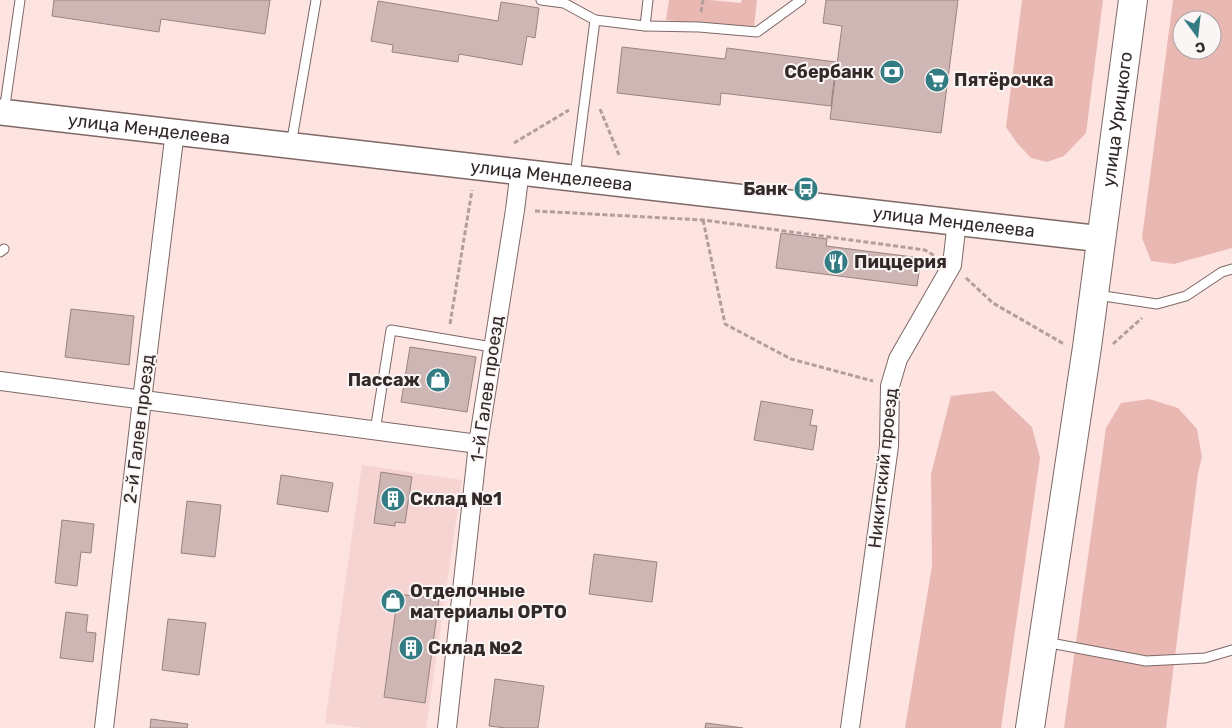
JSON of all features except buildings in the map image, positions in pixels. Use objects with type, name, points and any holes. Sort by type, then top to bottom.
[{"type":"main road","name":"улица Урицкого","points":[[1030,728],[1102,239],[1133,0]]},
{"type":"main road","name":"улица Менделеева","points":[[2,112],[290,146],[520,170],[1102,239]]},
{"type":"street","name":"2-й Галев проезд","points":[[104,728],[175,131]]},
{"type":"street","name":"1-й Галев проезд","points":[[447,728],[478,444],[520,170]]},
{"type":"street","name":"Никитский проезд","points":[[850,728],[889,446],[890,386],[898,359],[952,265],[957,221]]},
{"type":"street","points":[[0,381],[478,444]]},
{"type":"lane","points":[[2,112],[20,0]]},
{"type":"lane","points":[[290,146],[316,0]]},
{"type":"lane","points":[[540,0],[564,3],[595,20],[645,26],[698,27],[757,32],[801,0]]},
{"type":"lane","points":[[645,26],[648,0]]},
{"type":"lane","points":[[575,177],[595,20]]},
{"type":"lane","points":[[1094,295],[1157,304],[1186,296],[1222,272],[1232,269]]},
{"type":"lane","points":[[375,431],[392,330],[492,347]]},
{"type":"lane","points":[[1042,641],[1146,661],[1204,658],[1232,650]]},
{"type":"path","points":[[588,78],[619,155]]},
{"type":"path","points":[[514,143],[584,101]]},
{"type":"path","points":[[448,340],[473,188]]},
{"type":"path","points":[[515,210],[703,220],[925,250],[952,265],[993,303],[1064,344]]},
{"type":"path","points":[[703,220],[725,324],[792,359],[890,386]]},
{"type":"path","points":[[1108,349],[1157,304]]},
{"type":"shaded area","points":[[669,0],[710,0],[741,3],[742,0],[757,0],[754,28],[666,20]]},
{"type":"shaded area","points":[[1022,0],[1103,0],[1086,133],[1064,156],[1047,162],[1031,158],[1006,127]]},
{"type":"shaded area","points":[[1173,0],[1232,0],[1232,248],[1174,264],[1151,261],[1142,238]]},
{"type":"shaded area","points":[[994,391],[1032,427],[1040,458],[1001,728],[905,728],[932,566],[931,474],[951,396]]},
{"type":"shaded area","points":[[1149,399],[1178,408],[1197,429],[1202,457],[1198,473],[1166,728],[1064,728],[1106,428],[1121,403]]},
{"type":"shaded area","name":"Отделочные материалы ОРТО","points":[[362,465],[462,480],[426,728],[362,728],[325,723]]},
{"type":"place","name":"Сбербанк","points":[[892,72]]},
{"type":"place","name":"Пятёрочка","points":[[937,80]]},
{"type":"place","name":"Банк","points":[[806,189]]},
{"type":"place","name":"Пиццерия","points":[[836,262]]},
{"type":"place","name":"Пассаж","points":[[438,380]]},
{"type":"place","name":"Склад №1","points":[[393,499]]},
{"type":"place","name":"Отделочные материалы ОРТО","points":[[393,601]]},
{"type":"place","name":"Склад №2","points":[[411,648]]}]
